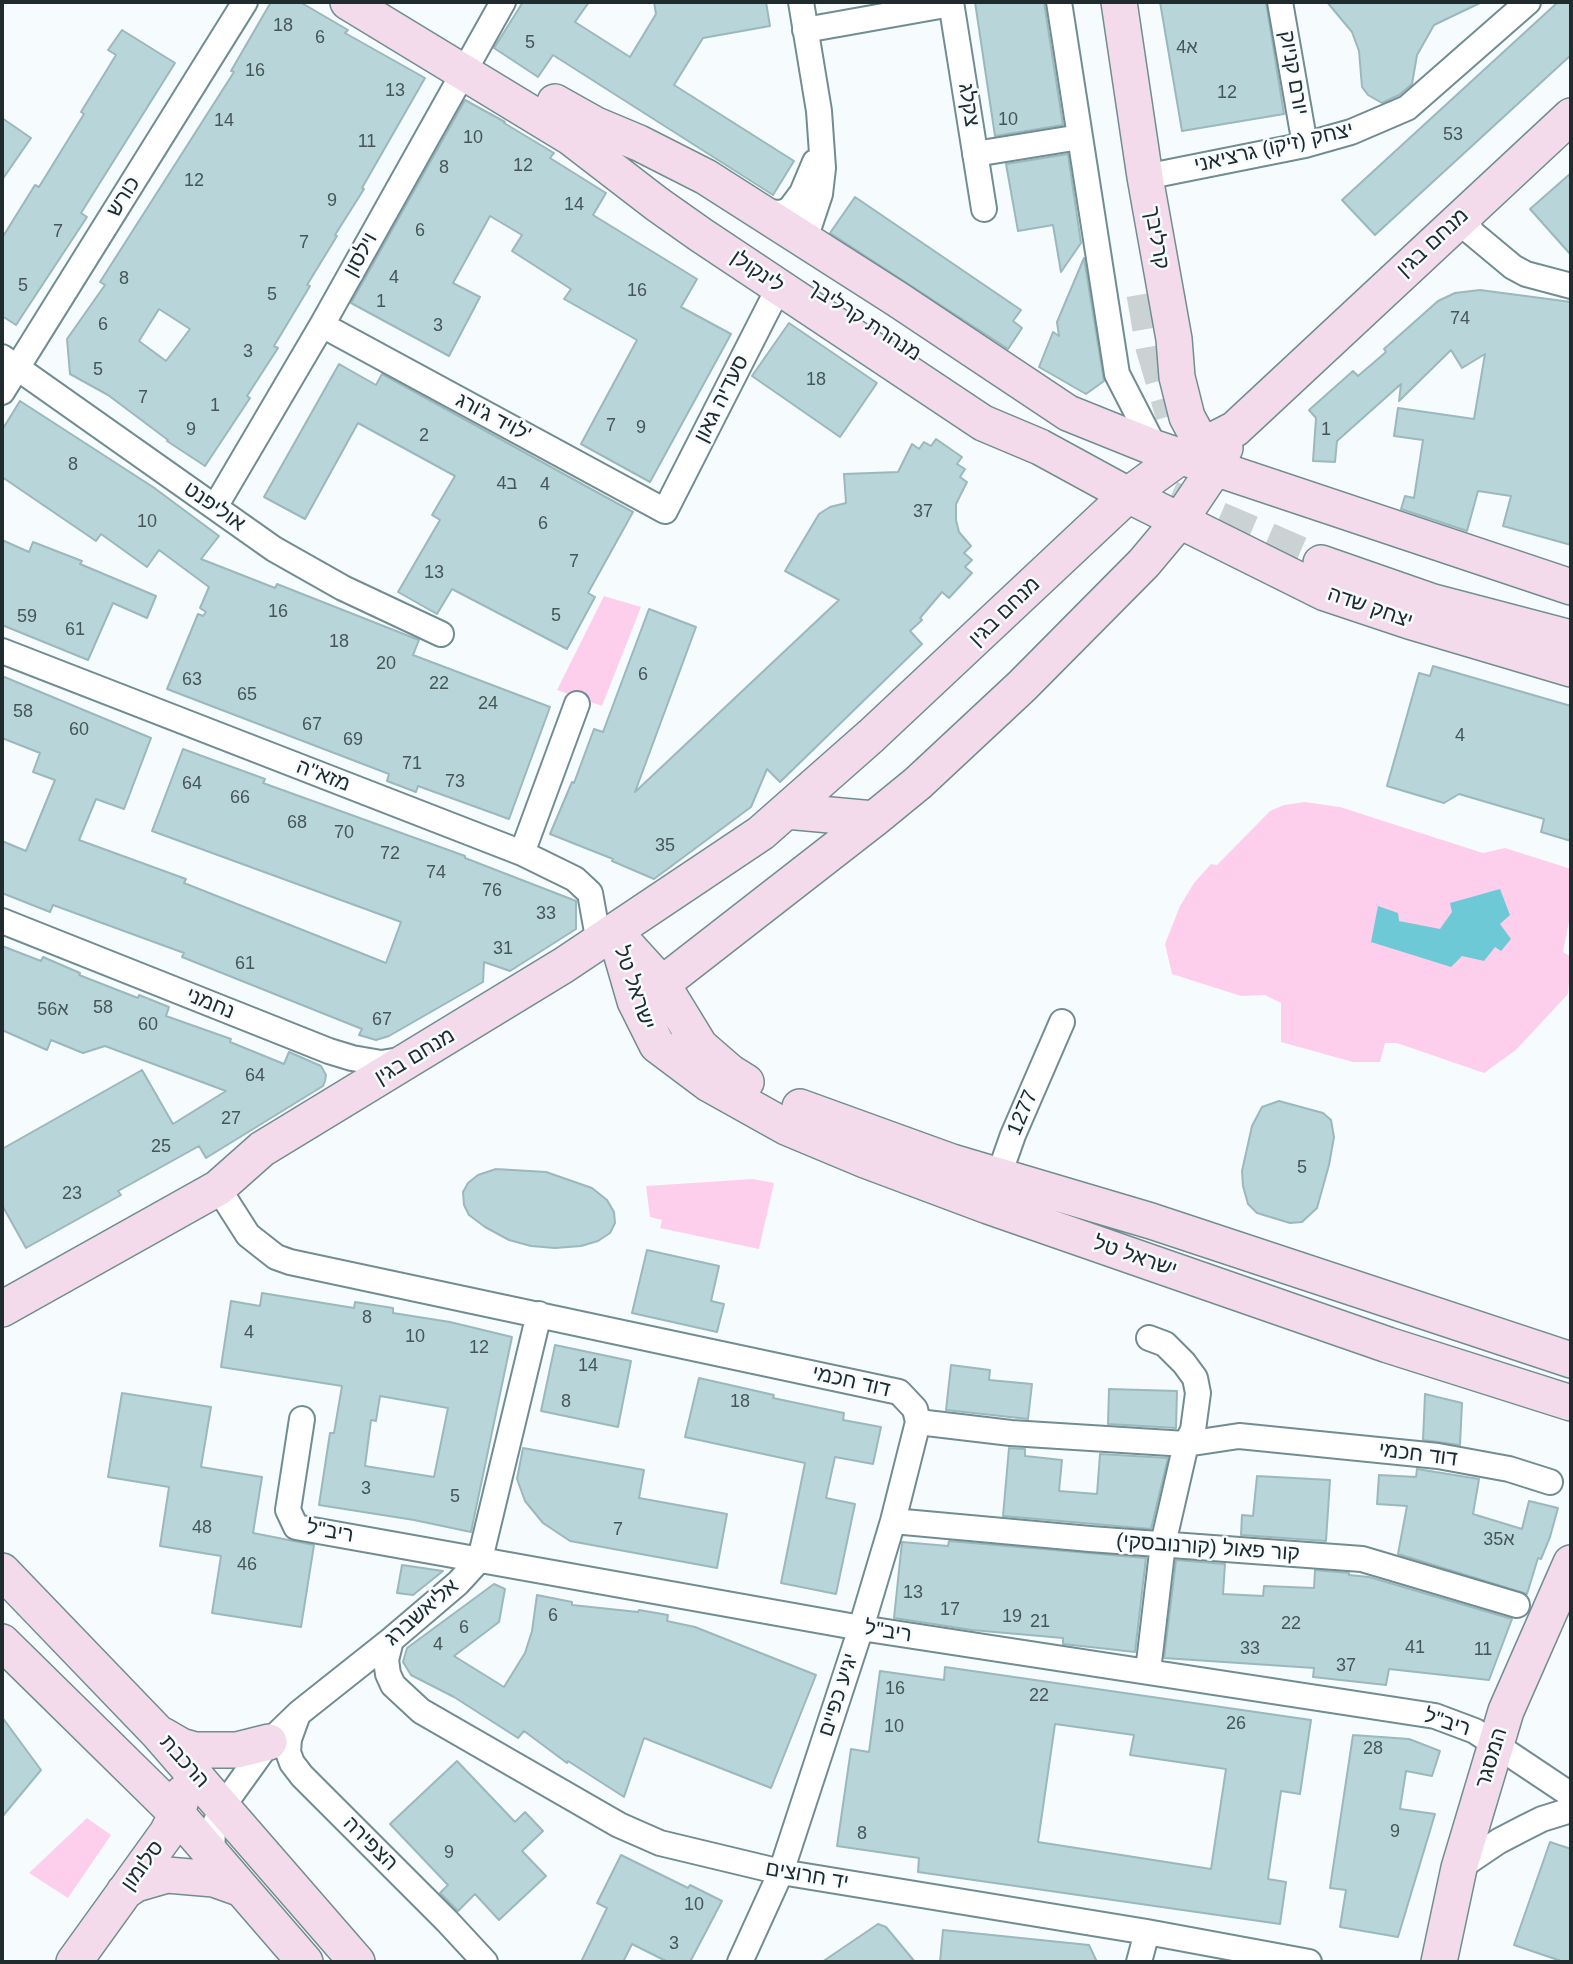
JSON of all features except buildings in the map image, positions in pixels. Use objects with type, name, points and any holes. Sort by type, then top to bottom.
[{"type":"street","name":"כורש","points":[[2,393],[10,363],[246,2]]},
{"type":"street","name":"לינקולן","points":[[348,2],[596,125],[676,160],[813,244],[1068,414],[1188,455]]},
{"type":"street","name":"לינקולן","points":[[388,2],[657,204],[983,423],[1032,443],[1180,520]]},
{"type":"street","name":"וילסון","points":[[215,507],[322,326],[503,2]]},
{"type":"street","points":[[801,2],[819,111],[822,181],[808,230],[813,244]]},
{"type":"street","points":[[1059,2],[1117,374],[1188,455],[1571,587]]},
{"type":"street","name":"קרליבך","points":[[1098,2],[1144,294]]},
{"type":"street","name":"קרליבך","points":[[1119,2],[1145,177],[1174,339],[1177,377],[1187,416],[1188,455]]},
{"type":"street","name":"יורם קניוק","points":[[1280,2],[1305,145]]},
{"type":"street","name":"יצחק (זיקו) גרציאני","points":[[1145,177],[1305,145],[1351,132],[1406,108],[1528,2]]},
{"type":"street","points":[[805,30],[951,3]]},
{"type":"street","name":"צקלג","points":[[951,3],[984,209]]},
{"type":"street","name":"מנחם בגין","points":[[2,1309],[218,1188],[262,1149],[423,1053],[607,937],[761,833],[969,646],[1128,495],[1188,455],[1235,429],[1571,116]]},
{"type":"street","name":"מנהרת קרליבך","points":[[570,137],[711,220],[1014,419]]},
{"type":"street","points":[[975,154],[1080,137]]},
{"type":"street","points":[[762,212],[782,213],[796,204],[812,171],[820,138]]},
{"type":"street","points":[[1469,211],[1471,232],[1513,267],[1526,274],[1571,286]]},
{"type":"street","name":"סעדיה גאון","points":[[665,511],[779,287]]},
{"type":"street","name":"לויד ג'ורג'","points":[[322,326],[665,511]]},
{"type":"street","name":"אוליפנט","points":[[10,363],[274,549],[343,588],[440,634]]},
{"type":"street","name":"מנחם בגין","points":[[649,993],[918,783],[1022,686],[1144,564],[1180,520],[1188,455]]},
{"type":"street","name":"יצחק שדה","points":[[1180,520],[1325,593],[1571,669]]},
{"type":"street","name":"יצחק שדה","points":[[1321,564],[1433,602],[1571,638]]},
{"type":"street","name":"יצחק שדה","points":[[1518,625],[1571,631]]},
{"type":"street","name":"מזא''ה","points":[[2,651],[522,853],[575,879],[590,893],[607,937]]},
{"type":"street","points":[[522,853],[577,704]]},
{"type":"street","points":[[786,811],[874,819]]},
{"type":"street","name":"נחמני","points":[[2,921],[329,1051],[380,1063],[423,1053]]},
{"type":"street","name":"ישראל טל","points":[[607,937],[649,993],[700,1046],[730,1072],[776,1097],[993,1192],[1388,1345],[1571,1403]]},
{"type":"street","name":"1277","points":[[993,1192],[1013,1135],[1062,1022]]},
{"type":"street","name":"דוד חכמי","points":[[218,1188],[248,1236],[276,1257],[308,1267],[899,1392],[915,1409],[918,1422],[1012,1433],[1185,1444],[1239,1436],[1438,1456],[1509,1469],[1550,1482]]},
{"type":"street","name":"ישראל טל","points":[[993,1192],[1151,1221],[1571,1360]]},
{"type":"street","name":"מנחם בגין","points":[[2,1327],[36,1290]]},
{"type":"street","name":"אליאשברג","points":[[212,1855],[213,1828],[223,1806],[269,1742],[299,1713],[458,1583],[480,1559],[539,1314]]},
{"type":"street","points":[[1148,1671],[1163,1544],[1185,1444],[1193,1430],[1198,1393],[1195,1378],[1166,1344],[1149,1338]]},
{"type":"street","name":"ריב\"ל","points":[[302,1419],[288,1510],[296,1527],[861,1628],[1435,1716],[1475,1731],[1496,1743],[1571,1795]]},
{"type":"street","name":"יגיע כפיים","points":[[740,1962],[781,1872],[861,1628],[893,1521],[918,1422]]},
{"type":"street","name":"קור פאול (קורנובסקי)","points":[[893,1521],[1362,1559],[1517,1605]]},
{"type":"street","name":"המסגר","points":[[1438,1962],[1459,1868],[1496,1743],[1513,1693],[1571,1563]]},
{"type":"street","name":"הרכבת","points":[[2,1571],[157,1732],[357,1962]]},
{"type":"street","name":"יד חרוצים","points":[[391,1640],[386,1660],[388,1674],[393,1685],[421,1711],[596,1813],[660,1843],[781,1872],[1147,1932],[1309,1962]]},
{"type":"street","name":"הרכבת","points":[[2,1642],[177,1814],[305,1962]]},
{"type":"street","name":"הצפירה","points":[[299,1713],[289,1739],[288,1752],[292,1763],[485,1962]]},
{"type":"street","points":[[157,1732],[181,1746],[195,1750],[237,1750],[269,1742]]},
{"type":"street","name":"סלומון","points":[[74,1962],[167,1833],[177,1814],[183,1790],[180,1758]]},
{"type":"street","points":[[1459,1868],[1524,1828],[1571,1810]]},
{"type":"street","points":[[124,1892],[136,1884],[167,1875],[214,1879],[242,1889]]},
{"type":"street","points":[[1139,1962],[1147,1932]]},
{"type":"shaded area","points":[[604,596],[641,607],[602,706],[557,690]]},
{"type":"shaded area","points":[[1305,802],[1340,807],[1483,853],[1505,848],[1571,869],[1571,912],[1563,952],[1571,957],[1568,994],[1516,1050],[1484,1073],[1397,1043],[1385,1043],[1380,1062],[1353,1062],[1281,1042],[1281,1003],[1265,995],[1241,996],[1172,974],[1165,944],[1180,906],[1194,883],[1211,864],[1217,865],[1270,811],[1284,805]]},
{"type":"shaded area","points":[[753,1179],[774,1183],[759,1249],[660,1228],[662,1220],[650,1217],[646,1186]]},
{"type":"shaded area","points":[[87,1818],[111,1835],[68,1898],[29,1873]]},
{"type":"water","points":[[1500,889],[1510,915],[1500,924],[1511,939],[1501,951],[1495,947],[1484,961],[1462,956],[1451,967],[1371,942],[1378,906],[1398,913],[1399,921],[1440,929],[1452,912],[1450,903]]},
{"type":"tunnel","points":[[1144,294],[1153,347],[1173,415]]},
{"type":"tunnel","points":[[1170,498],[1321,563]]}]
